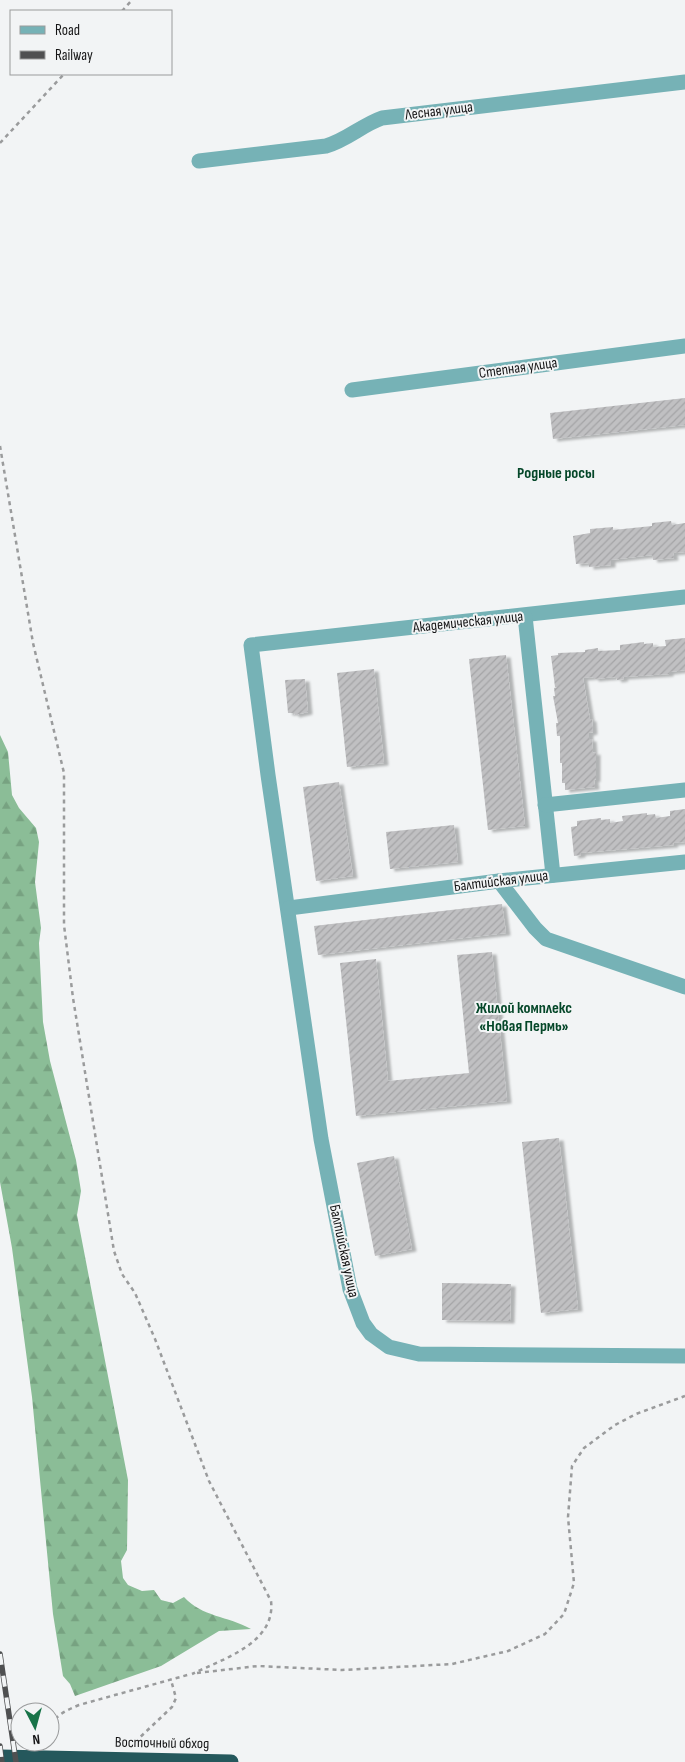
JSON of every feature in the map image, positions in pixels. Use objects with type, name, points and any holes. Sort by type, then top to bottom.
[{"type":"highway","name":"Восточный обход","points":[[0,1757],[231,1762]]},
{"type":"street","name":"Лесная улица","points":[[199,161],[326,146],[382,118],[685,82]]},
{"type":"street","name":"Степная улица","points":[[352,390],[685,346]]},
{"type":"street","name":"Академическая улица","points":[[252,645],[685,597]]},
{"type":"street","points":[[525,616],[553,875]]},
{"type":"street","name":"Балтийская улица","points":[[252,645],[268,775],[289,908],[321,1139],[348,1280],[357,1309],[371,1334],[389,1347],[419,1354],[685,1356]]},
{"type":"street","points":[[545,805],[685,790]]},
{"type":"street","name":"Балтийская улица","points":[[289,908],[499,881],[685,862]]},
{"type":"street","points":[[499,881],[534,928],[546,939],[685,987]]},
{"type":"path","points":[[123,10],[132,0]]},
{"type":"path","points":[[0,143],[63,75]]},
{"type":"path","points":[[0,446],[33,643],[64,774],[64,925],[73,998],[114,1251],[122,1274],[136,1293],[148,1322],[209,1481],[271,1601],[270,1619],[260,1636],[229,1657],[192,1674]]},
{"type":"path","points":[[60,1714],[79,1705],[192,1674],[234,1667],[258,1666],[342,1670],[416,1668],[452,1664],[508,1651],[545,1634],[564,1614],[574,1583],[568,1517],[572,1466],[584,1448],[615,1425],[644,1410],[685,1396]]},
{"type":"path","points":[[135,1742],[172,1707],[176,1698],[171,1680]]},
{"type":"green space","points":[[0,735],[8,752],[12,795],[19,808],[36,828],[39,842],[35,882],[41,928],[39,943],[43,1022],[50,1061],[76,1160],[81,1191],[77,1215],[128,1480],[127,1550],[121,1561],[123,1578],[128,1585],[142,1591],[154,1590],[161,1600],[173,1603],[184,1597],[199,1609],[251,1629],[219,1631],[161,1666],[75,1696],[70,1684],[63,1676],[53,1614],[32,1397],[12,1248],[0,1182]]},
{"type":"building","points":[[685,398],[685,425],[553,439],[550,413]]},
{"type":"building","points":[[671,521],[672,525],[685,523],[685,552],[673,553],[674,558],[653,560],[652,555],[611,560],[611,565],[589,567],[589,563],[576,564],[573,536],[590,533],[590,529],[613,527],[613,530],[652,526],[652,523]]},
{"type":"building","points":[[685,638],[685,670],[669,672],[669,674],[623,677],[624,679],[617,680],[616,677],[583,678],[590,719],[592,719],[593,732],[589,733],[589,739],[592,739],[593,753],[596,752],[595,787],[565,790],[565,783],[562,783],[560,736],[557,736],[556,723],[558,723],[553,696],[555,696],[554,688],[557,687],[555,687],[551,656],[558,655],[558,653],[585,652],[585,650],[598,648],[598,651],[620,650],[620,645],[644,642],[644,644],[653,643],[653,647],[666,646],[665,640]]},
{"type":"building","points":[[506,655],[525,826],[488,830],[469,659]]},
{"type":"building","points":[[374,669],[384,763],[347,767],[337,673]]},
{"type":"building","points":[[305,679],[308,712],[295,715],[294,713],[288,713],[285,680]]},
{"type":"building","points":[[339,782],[353,876],[316,881],[303,787]]},
{"type":"building","points":[[685,809],[685,842],[673,843],[674,845],[581,853],[581,855],[574,856],[571,827],[577,826],[577,821],[601,818],[601,820],[610,819],[610,823],[623,821],[622,816],[647,813],[647,815],[655,814],[656,818],[670,816],[670,811]]},
{"type":"building","points":[[454,825],[458,862],[390,869],[386,832]]},
{"type":"building","points":[[502,904],[506,933],[318,955],[314,926]]},
{"type":"building","points":[[492,952],[507,1101],[356,1116],[340,963],[376,959],[388,1081],[469,1073],[457,955]]},
{"type":"building","points":[[559,1138],[578,1309],[541,1313],[522,1142]]},
{"type":"building","points":[[394,1156],[412,1249],[375,1256],[357,1163]]},
{"type":"building","points":[[442,1283],[511,1284],[510,1321],[442,1320]]},
{"type":"railway","points":[[0,1654],[16,1762]]},
{"type":"railway","points":[[0,1746],[2,1762]]},
{"type":"district","name":"Родные росы","points":[[556,473]]},
{"type":"district","name":"Жилой комплекс «Новая Пермь»","points":[[524,1017]]}]
